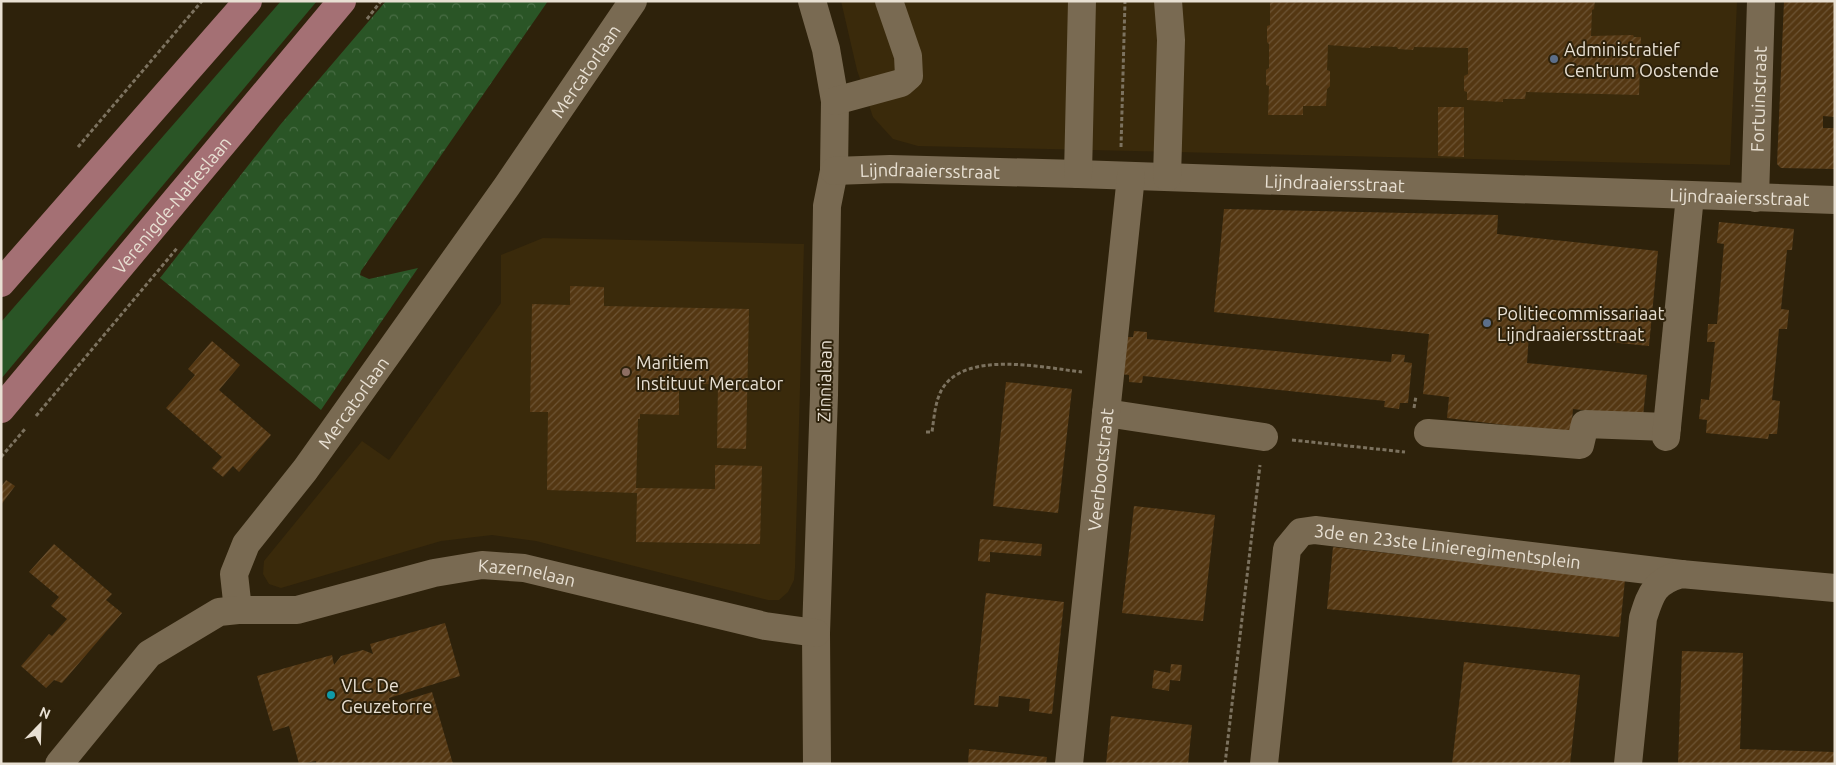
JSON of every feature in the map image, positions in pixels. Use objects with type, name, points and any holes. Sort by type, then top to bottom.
[{"type":"main road","points":[[1,283],[248,1]]},
{"type":"main road","name":"Verenigde-Natieslaan","points":[[1,409],[342,1]]},
{"type":"street","name":"Mercatorlaan","points":[[238,610],[234,574],[246,544],[305,470],[507,186],[633,1]]},
{"type":"street","name":"Zinnialaan","points":[[812,1],[826,49],[835,101],[834,171],[827,206],[824,395],[816,633],[817,764]]},
{"type":"street","points":[[835,101],[901,82],[909,76],[908,56],[889,1]]},
{"type":"street","points":[[1078,174],[1082,1]]},
{"type":"street","points":[[1167,177],[1171,40],[1168,1]]},
{"type":"street","name":"Fortuinstraat","points":[[1755,198],[1761,1]]},
{"type":"street","name":"Lijndraaiersstraat","points":[[834,171],[890,169],[1078,174],[1835,200]]},
{"type":"street","name":"Veerbootstraat","points":[[1069,764],[1110,376],[1126,176]]},
{"type":"street","points":[[1417,433],[1580,445],[1585,424],[1667,432],[1690,196]]},
{"type":"street","points":[[1106,413],[1264,437]]},
{"type":"street","name":"3de en 23ste Linieregimentsplein","points":[[1264,764],[1287,549],[1301,532],[1315,530],[1681,574],[1835,588]]},
{"type":"street","name":"Kazernelaan","points":[[238,610],[298,610],[434,573],[482,565],[524,568],[765,626],[816,633]]},
{"type":"street","points":[[1628,764],[1643,618],[1650,598],[1663,580],[1681,574]]},
{"type":"street","points":[[59,764],[149,654],[219,612],[238,610]]},
{"type":"path","points":[[75,151],[202,1]]},
{"type":"path","points":[[1125,1],[1126,176]]},
{"type":"path","points":[[926,432],[932,432],[936,406],[941,391],[947,382],[964,370],[1009,364],[1110,376]]},
{"type":"path","points":[[1225,764],[1264,437],[1417,433],[1416,396]]},
{"type":"shaded area","points":[[841,1],[1737,1],[1730,165],[918,146],[893,139],[873,117],[857,70]]},
{"type":"shaded area","name":"Maritiem Instituut Mercator","points":[[543,238],[804,244],[795,568],[794,580],[788,592],[779,600],[768,600],[536,541],[492,535],[441,541],[281,588],[269,584],[263,574],[264,561],[362,441],[389,460],[501,303],[501,255]]},
{"type":"green space","points":[[281,1],[317,1],[1,379],[1,322]]},
{"type":"green space","points":[[386,1],[548,1],[361,271],[360,275],[369,279],[418,268],[321,410],[160,278],[280,125]]},
{"type":"building","name":"Administratief Centrum Oostende","points":[[1270,1],[1595,1],[1594,9],[1592,10],[1591,36],[1633,35],[1634,37],[1641,37],[1639,95],[1526,92],[1525,99],[1503,99],[1503,102],[1467,100],[1467,92],[1464,91],[1464,76],[1468,74],[1468,48],[1414,47],[1413,50],[1398,49],[1397,47],[1371,46],[1370,48],[1328,45],[1327,70],[1330,71],[1330,86],[1327,89],[1326,106],[1303,106],[1303,115],[1268,115],[1269,86],[1266,85],[1266,70],[1269,68],[1267,26],[1270,25]]},
{"type":"building","points":[[1784,1],[1835,1],[1835,117],[1823,116],[1823,128],[1835,128],[1835,169],[1781,168],[1777,164]]},
{"type":"building","points":[[1438,107],[1464,107],[1464,157],[1438,156]]},
{"type":"building","name":"Politiecommissariaat Lijndraaierssttraat","points":[[1224,209],[1498,215],[1497,234],[1658,251],[1649,346],[1529,334],[1527,363],[1647,375],[1643,417],[1573,409],[1571,433],[1447,418],[1449,397],[1423,394],[1429,334],[1214,312]]},
{"type":"building","points":[[1719,222],[1794,229],[1792,250],[1787,250],[1781,309],[1789,310],[1787,329],[1779,329],[1772,400],[1780,401],[1777,434],[1769,434],[1768,439],[1706,433],[1707,420],[1699,419],[1701,399],[1709,400],[1715,342],[1707,342],[1708,324],[1717,324],[1724,244],[1717,243]]},
{"type":"building","points":[[570,286],[604,287],[604,306],[749,309],[746,449],[717,448],[718,385],[679,382],[679,415],[640,414],[640,419],[638,419],[636,488],[715,489],[715,465],[762,466],[760,544],[636,542],[637,493],[547,490],[548,412],[530,412],[532,304],[570,305]]},
{"type":"building","points":[[1134,331],[1147,332],[1147,339],[1391,362],[1392,354],[1405,355],[1404,362],[1412,363],[1408,403],[1400,403],[1399,409],[1384,407],[1385,401],[1143,376],[1142,383],[1129,382],[1129,375],[1121,374],[1125,337],[1133,337]]},
{"type":"building","points":[[212,341],[240,365],[219,390],[271,435],[239,472],[233,466],[223,477],[212,468],[222,457],[166,408],[195,375],[188,369]]},
{"type":"building","points":[[1006,382],[1072,389],[1058,513],[993,506]]},
{"type":"building","points":[[6,480],[15,486],[1,505],[1,487]]},
{"type":"building","points":[[1134,506],[1215,515],[1203,621],[1122,613]]},
{"type":"building","points":[[980,539],[1042,544],[1041,556],[990,552],[990,562],[978,561]]},
{"type":"building","points":[[54,544],[112,594],[106,600],[122,613],[62,683],[54,680],[46,688],[21,666],[49,634],[52,636],[67,619],[51,606],[59,597],[29,572]]},
{"type":"building","points":[[1333,547],[1625,580],[1619,637],[1327,609]]},
{"type":"building","points":[[986,593],[1064,602],[1052,714],[1029,711],[1030,699],[999,696],[998,707],[974,705]]},
{"type":"building","name":"VLC De Geuzetorre","points":[[445,623],[460,676],[389,698],[391,705],[432,692],[453,764],[316,764],[316,761],[299,764],[289,726],[273,731],[257,676],[332,655],[334,665],[341,656],[363,650],[373,654],[370,644]]},
{"type":"building","points":[[1682,651],[1743,653],[1740,749],[1835,752],[1835,764],[1678,764]]},
{"type":"building","points":[[1464,662],[1580,675],[1570,764],[1452,764]]},
{"type":"building","points":[[1171,664],[1182,665],[1180,681],[1170,680],[1169,691],[1152,688],[1154,670],[1170,673]]},
{"type":"building","points":[[1111,716],[1192,725],[1188,764],[1106,764]]},
{"type":"building","points":[[969,749],[1047,757],[1046,764],[968,764]]},
{"type":"place","name":"Administratief Centrum Oostende","points":[[1554,59]]},
{"type":"place","name":"Politiecommissariaat Lijndraaierssttraat","points":[[1487,323]]},
{"type":"place","name":"Maritiem Instituut Mercator","points":[[626,372]]},
{"type":"place","name":"VLC De Geuzetorre","points":[[331,695]]}]
